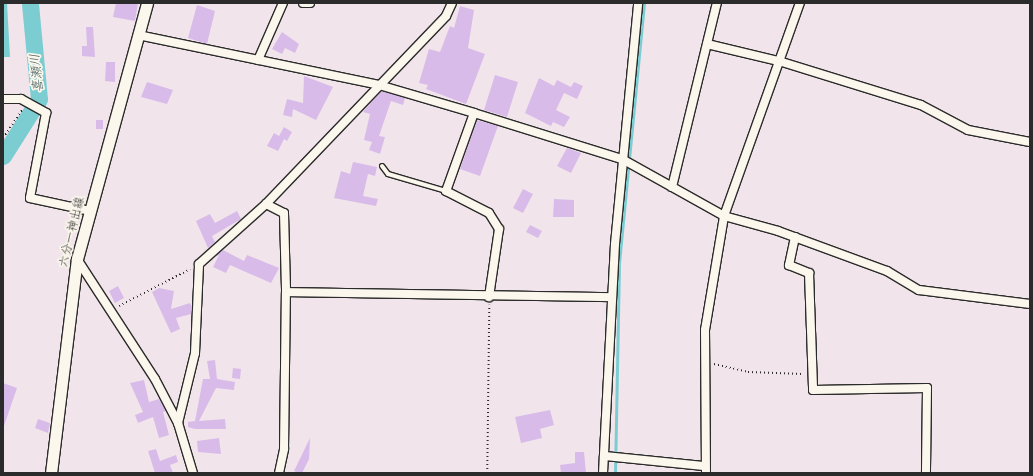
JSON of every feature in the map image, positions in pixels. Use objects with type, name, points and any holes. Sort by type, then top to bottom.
[{"type":"main road","name":"六分一神出線","points":[[51,473],[77,259],[147,3]]},
{"type":"street","points":[[258,60],[283,3]]},
{"type":"street","points":[[303,3],[310,3]]},
{"type":"street","points":[[178,424],[195,353],[199,264],[266,204],[446,16],[452,3]]},
{"type":"street","points":[[603,473],[612,297],[622,159],[638,3]]},
{"type":"street","points":[[672,187],[717,3]]},
{"type":"street","points":[[604,456],[706,470],[703,360],[724,216],[782,62],[800,3]]},
{"type":"street","points":[[138,35],[379,85],[474,113],[622,159],[724,216],[795,237],[887,271],[919,290],[1030,304]]},
{"type":"street","points":[[707,44],[782,62],[921,105],[968,130],[1030,142]]},
{"type":"street","points":[[3,99],[27,101],[46,114],[30,198],[90,211]]},
{"type":"street","points":[[474,113],[446,191],[489,213],[499,229],[489,297]]},
{"type":"street","points":[[266,204],[284,213],[286,292],[284,450],[279,473]]},
{"type":"street","points":[[795,237],[789,265],[810,273],[813,390],[926,388],[926,473]]},
{"type":"street","points":[[77,259],[154,379],[178,424],[193,473]]},
{"type":"street","points":[[286,292],[489,297],[612,297]]},
{"type":"lane","points":[[382,166],[388,174],[446,191]]},
{"type":"path","points":[[3,138],[27,101]]},
{"type":"path","points":[[110,310],[199,264]]},
{"type":"path","points":[[488,473],[489,297]]},
{"type":"path","points":[[703,360],[748,372],[812,374]]},
{"type":"water","points":[[3,3],[7,3],[10,57],[3,57]]},
{"type":"building","points":[[116,3],[138,3],[135,21],[113,17]]},
{"type":"building","points":[[197,5],[215,11],[207,44],[188,38]]},
{"type":"building","points":[[460,6],[474,10],[468,48],[485,54],[466,104],[426,89],[428,85],[419,83],[429,49],[440,52],[450,26],[454,28]]},
{"type":"building","points":[[86,27],[93,27],[95,57],[82,56],[82,46],[87,46]]},
{"type":"building","points":[[282,32],[299,44],[295,53],[285,48],[282,54],[272,49]]},
{"type":"building","points":[[106,62],[115,62],[115,82],[105,81]]},
{"type":"building","points":[[495,75],[518,82],[507,117],[484,110]]},
{"type":"building","points":[[304,76],[333,87],[316,120],[293,109],[292,117],[283,115],[287,99],[303,103]]},
{"type":"building","points":[[539,78],[554,86],[557,80],[571,87],[574,82],[583,86],[577,99],[564,93],[556,110],[570,117],[564,127],[553,122],[551,126],[525,113]]},
{"type":"building","points":[[147,82],[173,90],[167,104],[141,97]]},
{"type":"building","points":[[381,91],[405,98],[403,105],[391,101],[379,136],[385,137],[380,154],[369,150],[372,142],[364,140],[370,114],[363,112]]},
{"type":"building","points":[[96,120],[103,120],[103,129],[96,129]]},
{"type":"building","points":[[477,120],[498,126],[480,176],[460,169]]},
{"type":"building","points":[[284,127],[292,132],[287,141],[284,139],[278,151],[267,146],[274,133],[279,136]]},
{"type":"building","points":[[567,148],[581,153],[571,173],[557,166]]},
{"type":"building","points":[[353,162],[377,167],[375,176],[368,174],[363,196],[378,199],[376,206],[334,198],[341,171],[350,174]]},
{"type":"building","points":[[523,189],[533,194],[523,213],[513,208]]},
{"type":"building","points":[[554,199],[574,200],[574,217],[553,217]]},
{"type":"building","points":[[237,211],[241,219],[212,236],[215,242],[208,248],[196,221],[210,214],[215,223]]},
{"type":"building","points":[[530,225],[542,231],[538,238],[526,232]]},
{"type":"building","points":[[223,250],[244,261],[247,255],[279,268],[271,283],[230,265],[226,273],[213,267],[219,255],[215,257]]},
{"type":"building","points":[[118,286],[124,298],[115,303],[109,291]]},
{"type":"building","points":[[159,288],[174,291],[171,309],[190,303],[192,307],[191,314],[176,318],[180,329],[171,333],[152,292]]},
{"type":"building","points":[[215,360],[217,379],[235,382],[234,390],[216,388],[199,421],[225,419],[226,429],[195,429],[188,427],[188,422],[195,421],[203,379],[210,379],[207,361]]},
{"type":"building","points":[[233,368],[241,369],[240,379],[232,378]]},
{"type":"building","points":[[144,380],[149,402],[159,399],[166,411],[163,412],[169,435],[159,438],[153,417],[138,423],[135,415],[143,412],[130,383]]},
{"type":"building","points":[[3,383],[17,388],[4,426],[3,426]]},
{"type":"building","points":[[550,410],[554,425],[540,429],[542,438],[521,443],[515,417]]},
{"type":"building","points":[[38,419],[50,423],[48,433],[35,428]]},
{"type":"building","points":[[219,438],[221,454],[198,452],[197,441]]},
{"type":"building","points":[[310,438],[309,459],[302,473],[298,473],[294,471]]},
{"type":"building","points":[[156,449],[160,461],[176,455],[178,462],[170,465],[173,473],[155,473],[148,451]]},
{"type":"building","points":[[575,452],[584,452],[586,473],[561,473],[560,465],[575,463]]},
{"type":"waterway","name":"喜瀬川","points":[[3,156],[39,99],[30,3]]},
{"type":"waterway","points":[[615,473],[619,263],[644,3]]}]
